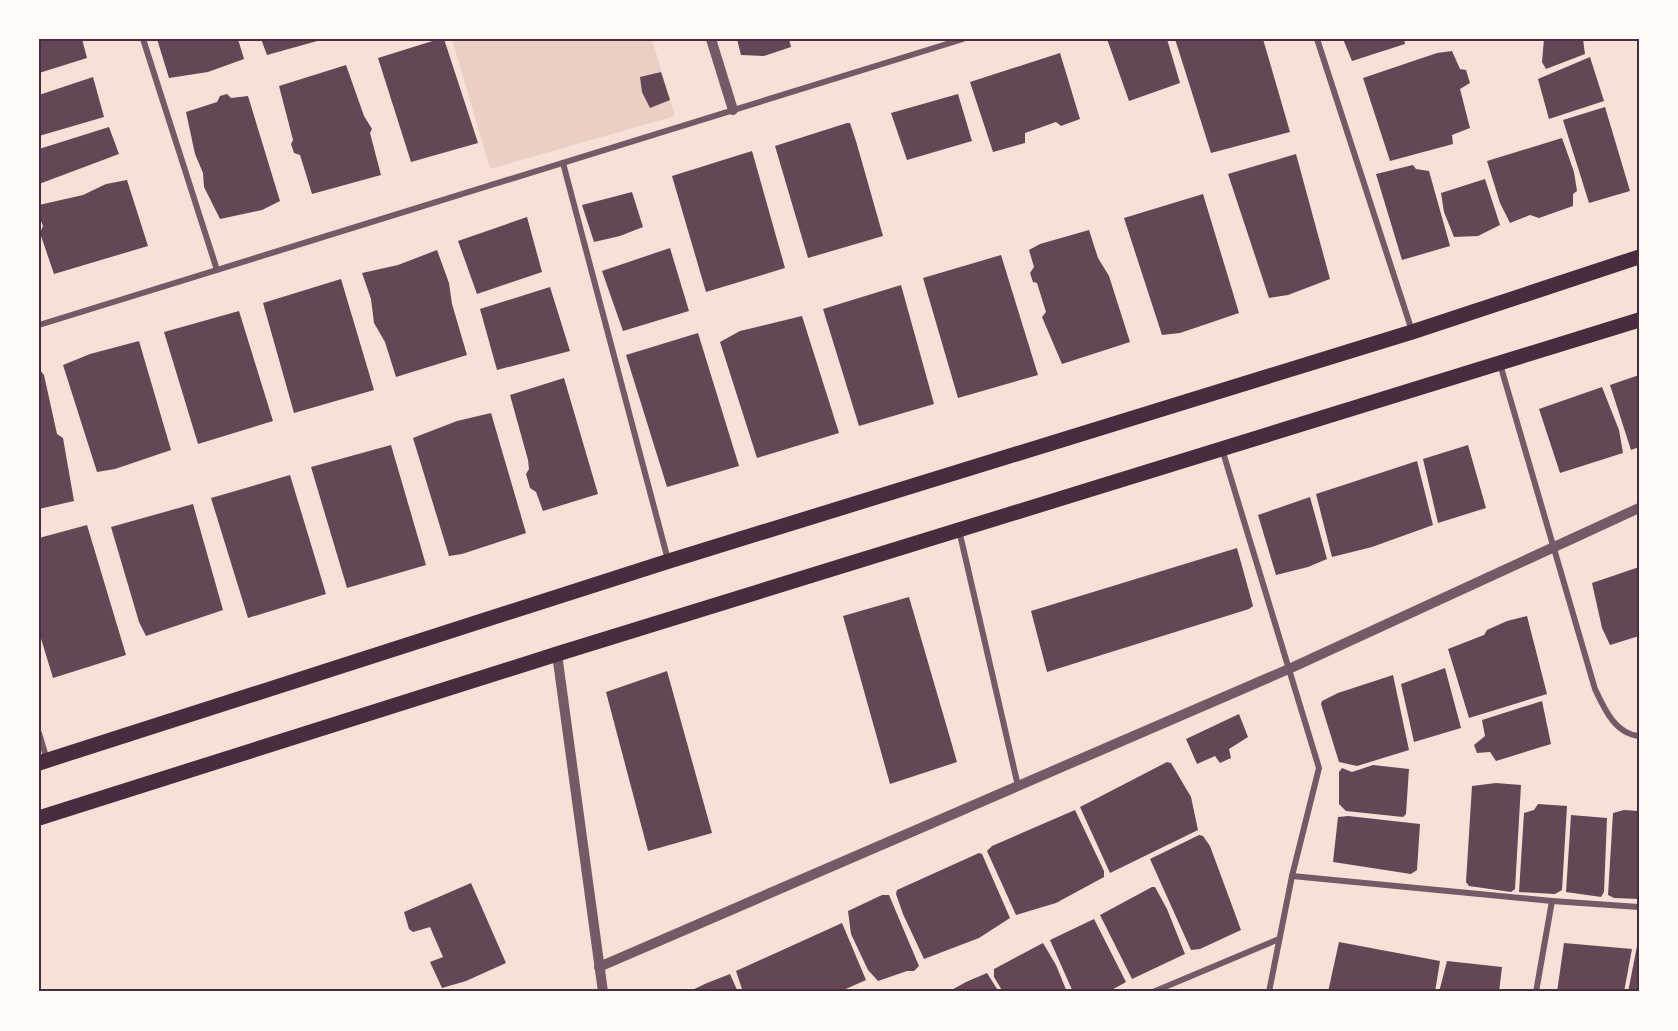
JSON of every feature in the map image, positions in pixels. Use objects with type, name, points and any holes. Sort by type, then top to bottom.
[{"type":"main road","points":[[43,762],[669,561],[1412,332],[1639,257]]},
{"type":"main road","points":[[39,818],[557,654],[1639,320]]},
{"type":"street","points":[[144,39],[217,270]]},
{"type":"street","points":[[711,39],[733,110]]},
{"type":"street","points":[[39,325],[963,39]]},
{"type":"street","points":[[1317,39],[1412,332]]},
{"type":"street","points":[[563,163],[669,561]]},
{"type":"street","points":[[1500,364],[1595,690],[1607,717],[1633,735],[1639,736]]},
{"type":"street","points":[[1222,449],[1291,668],[1319,768],[1292,876],[1269,992]]},
{"type":"street","points":[[599,967],[1291,668],[1639,508]]},
{"type":"street","points":[[959,530],[1018,786]]},
{"type":"street","points":[[557,654],[603,992]]},
{"type":"street","points":[[39,733],[43,762]]},
{"type":"street","points":[[1292,876],[1639,907]]},
{"type":"street","points":[[1536,992],[1552,901]]},
{"type":"street","points":[[1153,992],[1279,939]]},
{"type":"shaded area","points":[[452,39],[652,39],[675,116],[490,169]]},
{"type":"building","points":[[39,39],[82,39],[87,58],[39,73]]},
{"type":"building","points":[[157,39],[238,39],[244,59],[208,72],[169,78]]},
{"type":"building","points":[[261,39],[321,39],[321,40],[267,55]]},
{"type":"building","points":[[444,39],[478,143],[411,162],[378,58]]},
{"type":"building","points":[[737,39],[789,39],[791,47],[764,56],[741,55]]},
{"type":"building","points":[[1107,39],[1167,39],[1180,83],[1129,101]]},
{"type":"building","points":[[1175,39],[1263,39],[1290,132],[1211,153]]},
{"type":"building","points":[[1343,39],[1404,39],[1405,44],[1352,61]]},
{"type":"building","points":[[1544,39],[1583,39],[1585,54],[1546,69],[1542,62]]},
{"type":"building","points":[[1452,51],[1460,69],[1466,70],[1470,83],[1460,89],[1470,128],[1452,135],[1453,144],[1390,161],[1363,78],[1437,53]]},
{"type":"building","points":[[1060,53],[1080,119],[1061,126],[1056,122],[1025,133],[1025,143],[993,152],[970,82]]},
{"type":"building","points":[[1590,57],[1604,101],[1549,119],[1538,79]]},
{"type":"building","points":[[346,65],[364,116],[372,129],[370,133],[381,175],[312,194],[300,155],[294,153],[291,144],[293,140],[279,86]]},
{"type":"building","points":[[661,72],[670,100],[650,108],[642,92],[640,77]]},
{"type":"building","points":[[93,77],[104,117],[39,136],[39,95]]},
{"type":"building","points":[[227,94],[231,98],[248,96],[280,201],[262,210],[220,219],[204,187],[203,173],[195,154],[186,112],[217,102],[220,96]]},
{"type":"building","points":[[958,94],[972,141],[907,160],[891,113]]},
{"type":"building","points":[[1605,107],[1630,191],[1589,203],[1563,120]]},
{"type":"building","points":[[850,123],[856,141],[883,236],[808,258],[775,146]]},
{"type":"building","points":[[109,127],[119,154],[39,184],[39,149]]},
{"type":"building","points":[[1562,138],[1574,172],[1577,191],[1573,194],[1573,206],[1539,218],[1530,215],[1510,223],[1500,203],[1487,161]]},
{"type":"building","points":[[752,151],[785,268],[706,292],[672,176]]},
{"type":"building","points":[[1296,154],[1330,279],[1288,295],[1269,298],[1228,174]]},
{"type":"building","points":[[1413,165],[1416,169],[1429,171],[1450,246],[1402,260],[1376,174]]},
{"type":"building","points":[[1485,179],[1500,225],[1478,236],[1454,237],[1444,212],[1441,193]]},
{"type":"building","points":[[127,180],[148,246],[54,274],[40,233],[43,226],[39,216],[39,205],[83,195],[106,184]]},
{"type":"building","points":[[632,192],[643,227],[620,236],[594,242],[582,205]]},
{"type":"building","points":[[1203,194],[1239,313],[1180,333],[1162,335],[1124,218]]},
{"type":"building","points":[[527,217],[542,272],[477,294],[458,241]]},
{"type":"building","points":[[1089,230],[1098,258],[1109,276],[1130,342],[1062,364],[1042,317],[1046,312],[1037,283],[1033,282],[1030,273],[1034,267],[1029,250],[1040,244]]},
{"type":"building","points":[[670,248],[689,311],[623,331],[602,271]]},
{"type":"building","points":[[437,250],[449,283],[452,304],[467,355],[396,377],[385,342],[374,323],[371,299],[362,273],[398,265]]},
{"type":"building","points":[[1001,255],[1038,375],[958,398],[923,278]]},
{"type":"building","points":[[341,279],[374,390],[294,413],[263,303]]},
{"type":"building","points":[[901,285],[934,404],[859,426],[823,309]]},
{"type":"building","points":[[550,287],[570,351],[497,370],[480,309]]},
{"type":"building","points":[[239,311],[273,421],[198,444],[164,332]]},
{"type":"building","points":[[802,316],[839,433],[757,458],[720,342],[740,331]]},
{"type":"building","points":[[698,333],[739,466],[667,487],[626,355]]},
{"type":"building","points":[[139,341],[171,450],[115,469],[97,472],[63,365],[90,354]]},
{"type":"building","points":[[39,369],[44,375],[57,434],[63,438],[74,501],[39,509]]},
{"type":"building","points":[[1639,375],[1639,447],[1631,450],[1610,385]]},
{"type":"building","points":[[564,378],[598,494],[543,511],[536,492],[530,488],[526,474],[529,469],[528,460],[510,395]]},
{"type":"building","points":[[1602,387],[1619,430],[1623,453],[1560,473],[1539,409]]},
{"type":"building","points":[[491,413],[526,533],[462,554],[449,556],[413,438],[457,421]]},
{"type":"building","points":[[391,445],[426,565],[347,588],[311,467]]},
{"type":"building","points":[[1468,445],[1486,508],[1438,523],[1423,459]]},
{"type":"building","points":[[1417,461],[1433,525],[1372,547],[1332,557],[1316,494]]},
{"type":"building","points":[[290,475],[326,594],[248,618],[211,498]]},
{"type":"building","points":[[1310,497],[1327,559],[1308,567],[1276,575],[1258,515]]},
{"type":"building","points":[[193,504],[223,610],[146,636],[139,622],[111,527]]},
{"type":"building","points":[[87,525],[126,655],[53,678],[39,632],[39,538]]},
{"type":"building","points":[[1237,548],[1253,606],[1249,609],[1047,672],[1031,611]]},
{"type":"building","points":[[1639,567],[1639,636],[1610,645],[1602,628],[1592,583]]},
{"type":"building","points":[[909,597],[957,762],[890,784],[843,616]]},
{"type":"building","points":[[1527,616],[1547,694],[1469,718],[1448,649],[1484,635],[1487,630],[1507,621]]},
{"type":"building","points":[[1445,668],[1461,728],[1414,742],[1401,684]]},
{"type":"building","points":[[667,671],[712,833],[648,851],[606,692]]},
{"type":"building","points":[[1393,675],[1409,750],[1357,766],[1339,762],[1322,701],[1338,693]]},
{"type":"building","points":[[1542,701],[1551,744],[1496,761],[1490,752],[1477,753],[1474,745],[1485,736],[1482,720]]},
{"type":"building","points":[[1239,714],[1248,737],[1229,749],[1231,758],[1220,763],[1215,756],[1197,764],[1186,739]]},
{"type":"building","points":[[1167,762],[1171,763],[1191,797],[1198,830],[1110,873],[1080,807]]},
{"type":"building","points":[[1373,765],[1409,769],[1406,814],[1403,817],[1346,811],[1339,804],[1339,772],[1342,768],[1352,772]]},
{"type":"building","points":[[1496,783],[1521,785],[1515,889],[1511,892],[1469,886],[1466,882],[1472,786]]},
{"type":"building","points":[[1538,804],[1567,806],[1562,890],[1555,894],[1519,892],[1524,813],[1534,810]]},
{"type":"building","points":[[1075,810],[1104,871],[1104,877],[1056,903],[1016,915],[987,851],[992,846]]},
{"type":"building","points":[[1624,810],[1639,811],[1639,899],[1614,898],[1608,895],[1613,813]]},
{"type":"building","points":[[1571,815],[1607,818],[1604,892],[1601,897],[1566,892]]},
{"type":"building","points":[[1348,816],[1420,824],[1417,870],[1411,874],[1333,862],[1338,817]]},
{"type":"building","points":[[1199,835],[1203,836],[1210,846],[1241,930],[1200,949],[1191,950],[1150,859]]},
{"type":"building","points":[[979,853],[982,854],[1010,918],[979,938],[924,959],[903,914],[896,894],[897,890]]},
{"type":"building","points":[[471,883],[506,963],[466,981],[442,988],[430,962],[443,957],[430,927],[413,932],[409,929],[404,912]]},
{"type":"building","points":[[1155,887],[1167,909],[1185,954],[1132,979],[1100,915]]},
{"type":"building","points":[[882,895],[889,895],[919,966],[914,971],[907,971],[878,981],[868,970],[851,934],[848,911]]},
{"type":"building","points":[[1094,919],[1126,982],[1108,992],[1073,992],[1050,940]]},
{"type":"building","points":[[842,923],[866,980],[839,992],[743,992],[736,971]]},
{"type":"building","points":[[1638,941],[1639,992],[1628,992]]},
{"type":"building","points":[[1339,942],[1440,961],[1435,992],[1328,992]]},
{"type":"building","points":[[1043,943],[1056,965],[1067,992],[1003,992],[994,977],[994,969]]},
{"type":"building","points":[[1564,943],[1632,949],[1624,992],[1557,992]]},
{"type":"building","points":[[1447,961],[1502,967],[1499,992],[1439,992]]},
{"type":"building","points":[[987,973],[999,992],[948,992],[966,982]]},
{"type":"building","points":[[730,974],[738,992],[688,992],[707,983]]}]
